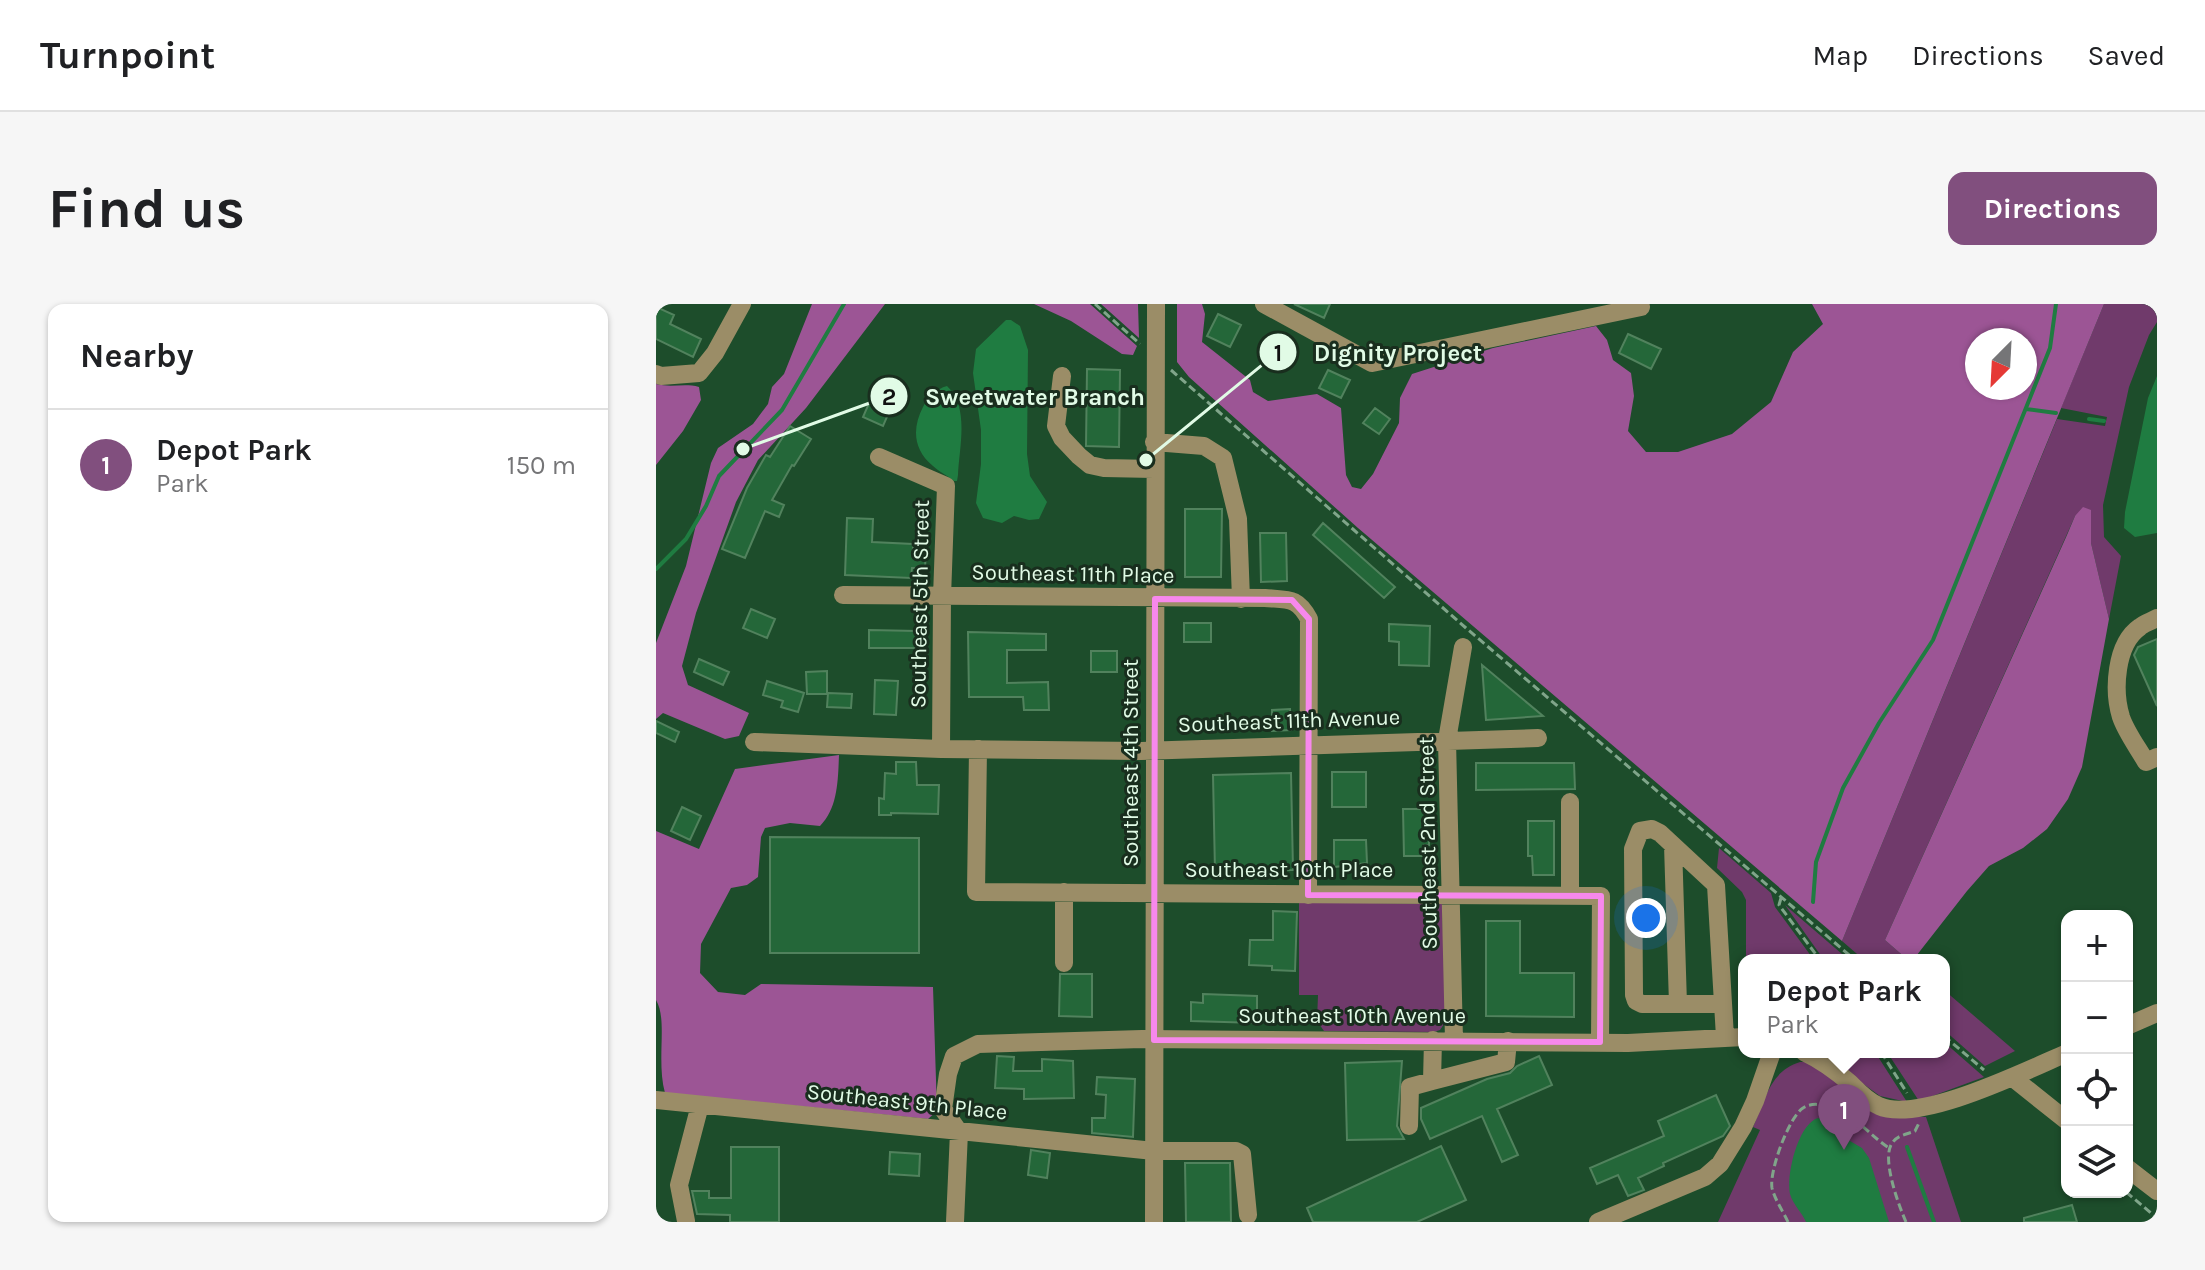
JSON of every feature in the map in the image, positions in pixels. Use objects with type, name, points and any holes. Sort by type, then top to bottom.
[{"type":"street","points":[[656,374],[699,373],[715,353],[742,304]]},
{"type":"street","name":"Southeast 4th Street","points":[[1154,1222],[1156,304]]},
{"type":"street","points":[[1264,304],[1372,363],[1641,307]]},
{"type":"street","points":[[1062,376],[1056,426],[1062,438],[1090,465],[1154,469]]},
{"type":"street","points":[[1154,442],[1204,446],[1223,458],[1238,519],[1241,599]]},
{"type":"street","name":"Southeast 5th Street","points":[[879,457],[946,486],[941,749]]},
{"type":"street","name":"Southeast 11th Place","points":[[843,595],[1292,600],[1301,604],[1309,619],[1308,745]]},
{"type":"street","points":[[2157,618],[2138,627],[2126,642],[2119,666],[2117,695],[2122,719],[2146,762],[2157,757]]},
{"type":"street","name":"Southeast 2nd Street","points":[[1454,1040],[1447,741],[1463,647]]},
{"type":"street","name":"Southeast 11th Avenue","points":[[754,742],[941,749],[1155,749],[1538,738]]},
{"type":"street","points":[[1308,745],[1308,895]]},
{"type":"street","name":"Southeast 10th Place","points":[[978,749],[976,892],[1601,896],[1600,1042]]},
{"type":"street","points":[[1570,802],[1570,895]]},
{"type":"street","points":[[1722,1004],[1642,1004],[1636,1001],[1634,842],[1645,828],[1660,833],[1712,880],[1718,891],[1722,1004],[1735,1037]]},
{"type":"street","points":[[1673,845],[1678,1004]]},
{"type":"street","points":[[1064,892],[1064,963]]},
{"type":"street","points":[[2133,1023],[2157,1013]]},
{"type":"street","name":"Southeast 10th Avenue","points":[[959,1132],[943,1109],[948,1074],[954,1056],[978,1044],[1154,1040],[1600,1042],[1735,1037]]},
{"type":"street","points":[[1432,1081],[1433,1040]]},
{"type":"street","points":[[1409,1126],[1410,1087],[1506,1062],[1508,1041]]},
{"type":"street","points":[[1815,1058],[1879,1106],[1889,1110],[1916,1110],[2013,1078],[2065,1054]]},
{"type":"street","points":[[1598,1222],[1705,1177],[1720,1164],[1743,1127],[1759,1093],[1770,1058]]},
{"type":"street","points":[[2013,1078],[2061,1116]]},
{"type":"street","name":"Southeast 9th Place","points":[[656,1100],[1154,1151],[1236,1151],[1242,1154],[1248,1215]]},
{"type":"street","points":[[686,1221],[679,1185],[700,1105]]},
{"type":"street","points":[[955,1222],[959,1132]]},
{"type":"street","points":[[2133,1173],[2157,1191]]},
{"type":"path","points":[[1095,304],[1466,628],[1848,954]]},
{"type":"path","points":[[1781,896],[1779,905],[1816,954]]},
{"type":"path","points":[[1950,1041],[1988,1074]]},
{"type":"path","points":[[1885,1058],[1916,1110],[1920,1123],[1915,1131],[1898,1137],[1889,1148],[1888,1164],[1906,1222]]},
{"type":"path","points":[[1788,1222],[1774,1195],[1772,1182],[1788,1130],[1797,1113],[1805,1107],[1813,1104],[1837,1108],[1889,1148]]},
{"type":"path","points":[[2133,1198],[2157,1218]]},
{"type":"highlighted area","points":[[1155,599],[1292,600],[1309,619],[1308,895],[1601,896],[1600,1042],[1154,1040]]},
{"type":"shaded area","points":[[812,304],[885,304],[806,408],[758,460],[736,502],[696,613],[682,666],[688,685],[749,713],[739,736],[725,739],[663,713],[656,719],[656,643],[686,566],[711,463],[718,448],[753,424],[768,404],[772,387],[784,374]]},
{"type":"shaded area","points":[[1034,304],[1090,304],[1137,346],[1133,355],[1122,354],[1071,321]]},
{"type":"shaded area","points":[[1101,304],[1138,304],[1139,338]]},
{"type":"shaded area","points":[[1177,304],[1202,304],[1205,314],[1202,342],[1250,380],[1253,392],[1268,401],[1317,394],[1341,408],[1346,475],[1352,487],[1361,489],[1373,474],[1399,423],[1400,398],[1412,374],[1493,348],[1596,326],[1607,340],[1613,360],[1631,373],[1634,396],[1628,431],[1646,452],[1678,452],[1732,434],[1771,402],[1793,352],[1823,324],[1812,304],[2104,304],[1842,941],[1358,528],[1189,377],[1177,362]]},
{"type":"shaded area","points":[[2104,304],[2157,304],[2157,322],[2129,387],[2103,505],[2104,537],[2121,556],[2109,619],[2091,543],[2091,510],[2075,516],[1885,940],[1901,954],[1857,954],[1842,941],[2057,419],[2105,426],[2107,417],[2061,408]]},
{"type":"shaded area","points":[[1006,320],[1020,326],[1028,350],[1027,454],[1030,476],[1047,502],[1039,519],[1014,516],[1002,523],[983,518],[976,503],[981,430],[973,373],[976,349]]},
{"type":"shaded area","points":[[2157,376],[2157,533],[2135,537],[2124,528],[2125,512],[2148,398]]},
{"type":"shaded area","points":[[656,384],[699,387],[701,400],[683,431],[656,465]]},
{"type":"shaded area","points":[[947,386],[959,405],[961,416],[957,481],[926,460],[916,438],[919,415],[925,403],[936,391]]},
{"type":"shaded area","points":[[2083,507],[2091,510],[2091,543],[2109,619],[2082,767],[2068,799],[2047,829],[2023,848],[1989,866],[1918,954],[1901,954],[1885,940],[2075,516]]},
{"type":"shaded area","points":[[839,755],[836,793],[826,819],[820,826],[790,823],[765,828],[761,837],[758,877],[747,885],[731,888],[701,944],[700,973],[718,992],[745,995],[761,984],[933,987],[937,1111],[928,1119],[665,1093],[661,1067],[661,1018],[656,1000],[656,831],[699,849],[735,769]]},
{"type":"shaded area","points":[[1719,848],[1771,893],[1775,907],[1810,954],[1746,954],[1746,900],[1742,892],[1717,868]]},
{"type":"shaded area","points":[[1299,902],[1442,904],[1446,1021],[1440,1030],[1324,1031],[1317,1021],[1318,995],[1299,995]]},
{"type":"shaded area","points":[[1785,905],[1842,954],[1820,954]]},
{"type":"shaded area","points":[[1950,995],[2015,1051],[1985,1066],[1950,1035]]},
{"type":"shaded area","points":[[1950,1047],[1984,1077],[1919,1101],[1891,1058],[1950,1058]]},
{"type":"shaded area","points":[[1827,1058],[1879,1058],[1907,1102],[1880,1096]]},
{"type":"shaded area","points":[[1800,1062],[1810,1062],[1904,1116],[1926,1117],[1961,1222],[1718,1222],[1760,1130],[1753,1127],[1770,1088],[1782,1072]]},
{"type":"shaded area","points":[[1818,1118],[1834,1125],[1862,1148],[1869,1158],[1889,1222],[1806,1222],[1790,1194],[1790,1175],[1799,1140],[1811,1122]]},
{"type":"building","points":[[1294,304],[1330,304],[1324,318]]},
{"type":"building","points":[[656,307],[674,315],[670,324],[701,339],[693,357],[656,339]]},
{"type":"building","points":[[1218,314],[1241,325],[1230,347],[1207,336]]},
{"type":"building","points":[[1628,334],[1661,349],[1651,369],[1619,353]]},
{"type":"building","points":[[1087,369],[1120,370],[1119,447],[1086,446]]},
{"type":"building","points":[[1328,370],[1350,380],[1341,398],[1319,388]]},
{"type":"building","points":[[873,394],[893,403],[883,426],[863,417]]},
{"type":"building","points":[[1375,408],[1390,419],[1379,434],[1363,423]]},
{"type":"building","points":[[790,426],[811,439],[772,500],[784,505],[779,517],[765,511],[745,558],[722,549],[747,488],[766,455],[770,457]]},
{"type":"building","points":[[1185,509],[1222,509],[1221,577],[1185,577]]},
{"type":"building","points":[[847,518],[873,519],[872,542],[913,544],[913,550],[926,551],[925,568],[912,568],[911,578],[845,575]]},
{"type":"building","points":[[1323,523],[1395,587],[1384,598],[1313,535]]},
{"type":"building","points":[[1260,533],[1286,533],[1287,581],[1261,582]]},
{"type":"building","points":[[751,609],[775,619],[767,638],[743,628]]},
{"type":"building","points":[[1184,623],[1211,623],[1211,642],[1184,642]]},
{"type":"building","points":[[1389,624],[1430,626],[1429,666],[1399,665],[1399,642],[1389,641]]},
{"type":"building","points":[[869,630],[917,631],[917,648],[869,648]]},
{"type":"building","points":[[968,632],[1046,634],[1046,650],[1007,650],[1007,683],[1048,682],[1049,710],[1024,710],[1023,697],[969,697]]},
{"type":"building","points":[[2157,639],[2157,706],[2134,655],[2138,647]]},
{"type":"building","points":[[1091,651],[1117,651],[1117,672],[1091,672]]},
{"type":"building","points":[[699,659],[729,672],[723,685],[694,672]]},
{"type":"building","points":[[1482,665],[1543,716],[1486,720]]},
{"type":"building","points":[[827,671],[827,694],[807,694],[806,672]]},
{"type":"building","points":[[875,680],[898,681],[896,715],[874,714]]},
{"type":"building","points":[[767,681],[804,693],[798,712],[781,707],[783,701],[763,695]]},
{"type":"building","points":[[828,693],[852,694],[851,708],[827,707]]},
{"type":"building","points":[[1290,709],[1291,730],[1272,731],[1272,710]]},
{"type":"building","points":[[656,721],[679,732],[675,742],[656,733]]},
{"type":"building","points":[[896,762],[916,762],[917,785],[939,785],[938,814],[879,815],[879,798],[884,799],[885,773],[896,774]]},
{"type":"building","points":[[1476,763],[1574,763],[1575,789],[1476,790]]},
{"type":"building","points":[[1332,772],[1366,772],[1366,807],[1332,807]]},
{"type":"building","points":[[1291,773],[1293,870],[1215,871],[1213,775]]},
{"type":"building","points":[[682,807],[701,816],[690,840],[671,831]]},
{"type":"building","points":[[1403,809],[1429,809],[1429,845],[1424,845],[1424,856],[1404,856]]},
{"type":"building","points":[[1528,821],[1554,821],[1554,875],[1533,875],[1532,856],[1528,856]]},
{"type":"building","points":[[770,837],[919,838],[919,953],[770,953]]},
{"type":"building","points":[[1334,840],[1366,840],[1367,863],[1334,867]]},
{"type":"building","points":[[1273,911],[1297,912],[1295,971],[1249,965],[1250,940],[1273,940]]},
{"type":"building","points":[[1486,921],[1520,921],[1520,973],[1574,973],[1574,1017],[1486,1016]]},
{"type":"building","points":[[1060,974],[1092,974],[1092,1017],[1059,1016]]},
{"type":"building","points":[[1203,994],[1257,996],[1257,1023],[1191,1021],[1191,1002],[1203,1003]]},
{"type":"building","points":[[997,1056],[1014,1057],[1013,1071],[1042,1071],[1042,1059],[1073,1061],[1074,1098],[1024,1099],[1024,1089],[995,1088]]},
{"type":"building","points":[[1539,1056],[1552,1085],[1497,1109],[1518,1155],[1502,1162],[1482,1116],[1430,1139],[1421,1119],[1421,1108],[1487,1079],[1510,1073],[1517,1066]]},
{"type":"building","points":[[1402,1061],[1397,1126],[1404,1139],[1347,1140],[1345,1063]]},
{"type":"building","points":[[1097,1077],[1135,1079],[1133,1137],[1092,1133],[1092,1118],[1105,1118],[1106,1095],[1096,1094]]},
{"type":"building","points":[[1716,1095],[1730,1126],[1723,1136],[1638,1178],[1644,1190],[1628,1196],[1618,1175],[1597,1184],[1590,1168],[1664,1136],[1658,1121]]},
{"type":"building","points":[[1441,1146],[1466,1200],[1417,1222],[1313,1222],[1307,1208]]},
{"type":"building","points":[[731,1147],[779,1147],[779,1222],[730,1222],[730,1215],[697,1214],[692,1191],[709,1191],[709,1198],[731,1198]]},
{"type":"building","points":[[1031,1150],[1050,1153],[1047,1178],[1028,1175]]},
{"type":"building","points":[[890,1152],[920,1154],[919,1176],[889,1174]]},
{"type":"building","points":[[1185,1163],[1230,1163],[1231,1222],[1186,1222]]},
{"type":"building","points":[[2072,1205],[2077,1222],[2024,1222],[2024,1218]]},
{"type":"waterway","points":[[656,569],[686,539],[706,506],[719,476],[782,410],[844,304]]},
{"type":"waterway","points":[[1813,902],[1816,862],[1843,788],[1879,723],[1933,640],[2050,348],[2056,304]]},
{"type":"waterway","points":[[2026,409],[2056,413]]},
{"type":"waterway","points":[[2089,419],[2104,421]]},
{"type":"waterway","points":[[1907,1147],[1934,1222]]},
{"type":"place","name":"Sweetwater Branch","points":[[743,449]]},
{"type":"place","name":"Dignity Project","points":[[1146,460]]},
{"type":"place","name":"Depot Park","points":[[1844,1150]]}]
